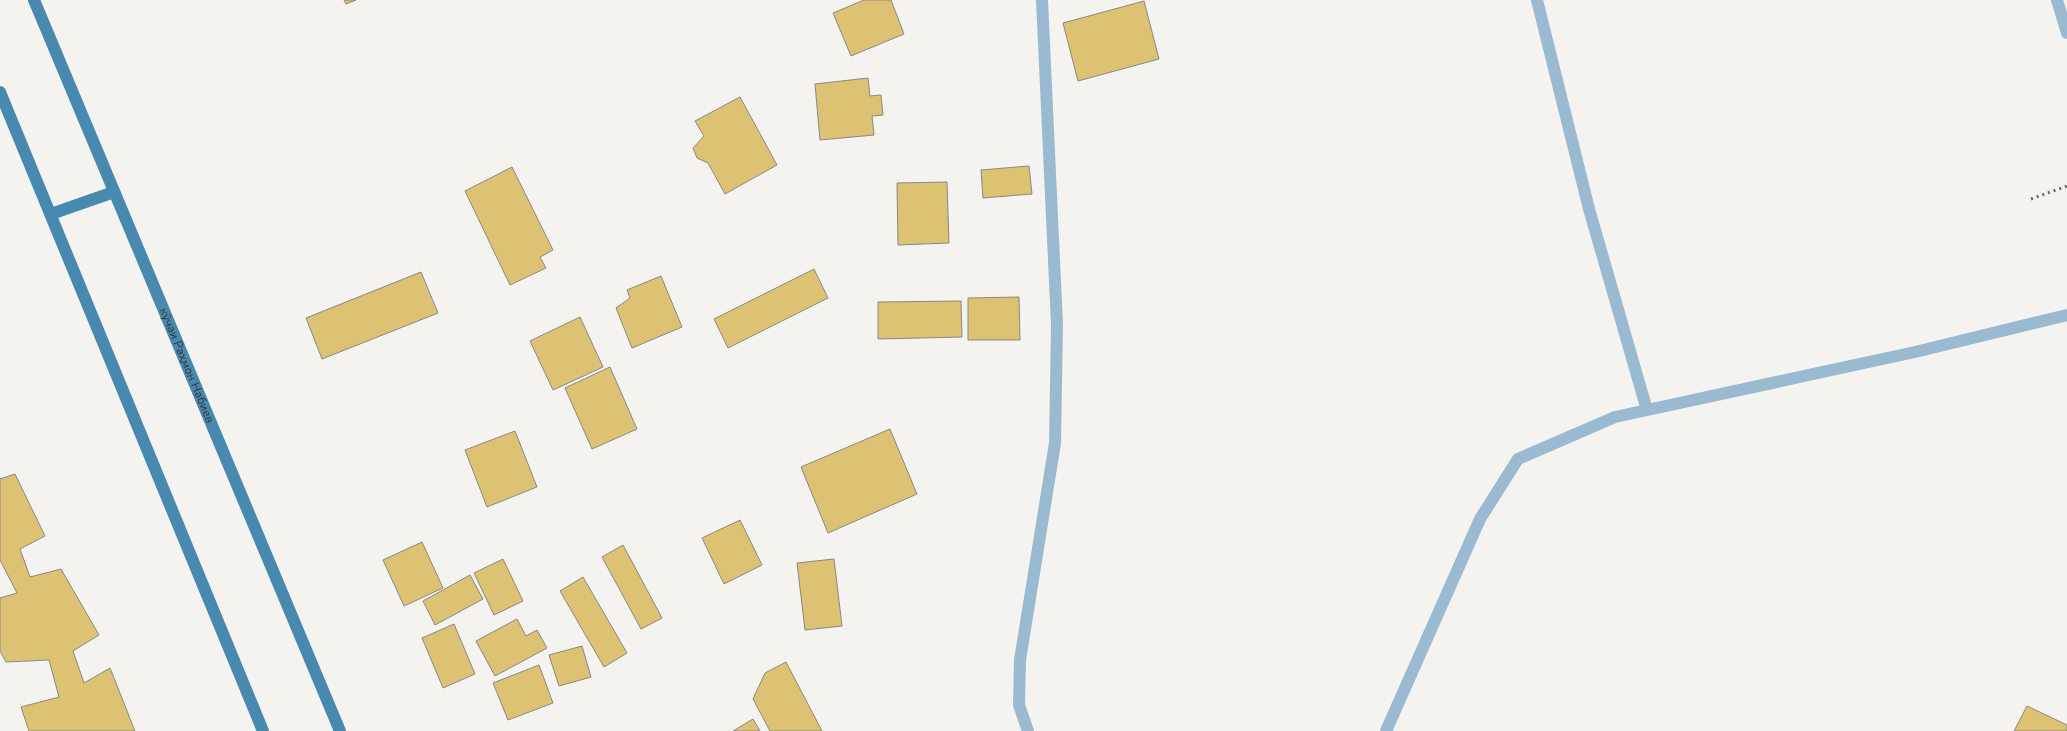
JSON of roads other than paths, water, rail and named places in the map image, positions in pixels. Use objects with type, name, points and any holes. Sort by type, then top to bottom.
[{"type":"main road","name":"кӯчаи Раҳмон Набиев","points":[[34,0],[340,731]]},
{"type":"main road","points":[[0,92],[263,731]]},
{"type":"main road","points":[[51,214],[114,192]]},
{"type":"street","points":[[1028,731],[1019,705],[1020,660],[1055,443],[1057,325],[1042,0]]},
{"type":"street","points":[[1537,0],[1588,209],[1647,410]]},
{"type":"street","points":[[2058,0],[2067,33]]},
{"type":"street","points":[[1386,731],[1480,519],[1518,459],[1616,417],[1915,352],[2067,315]]},
{"type":"railway","points":[[2031,199],[2067,186]]}]
